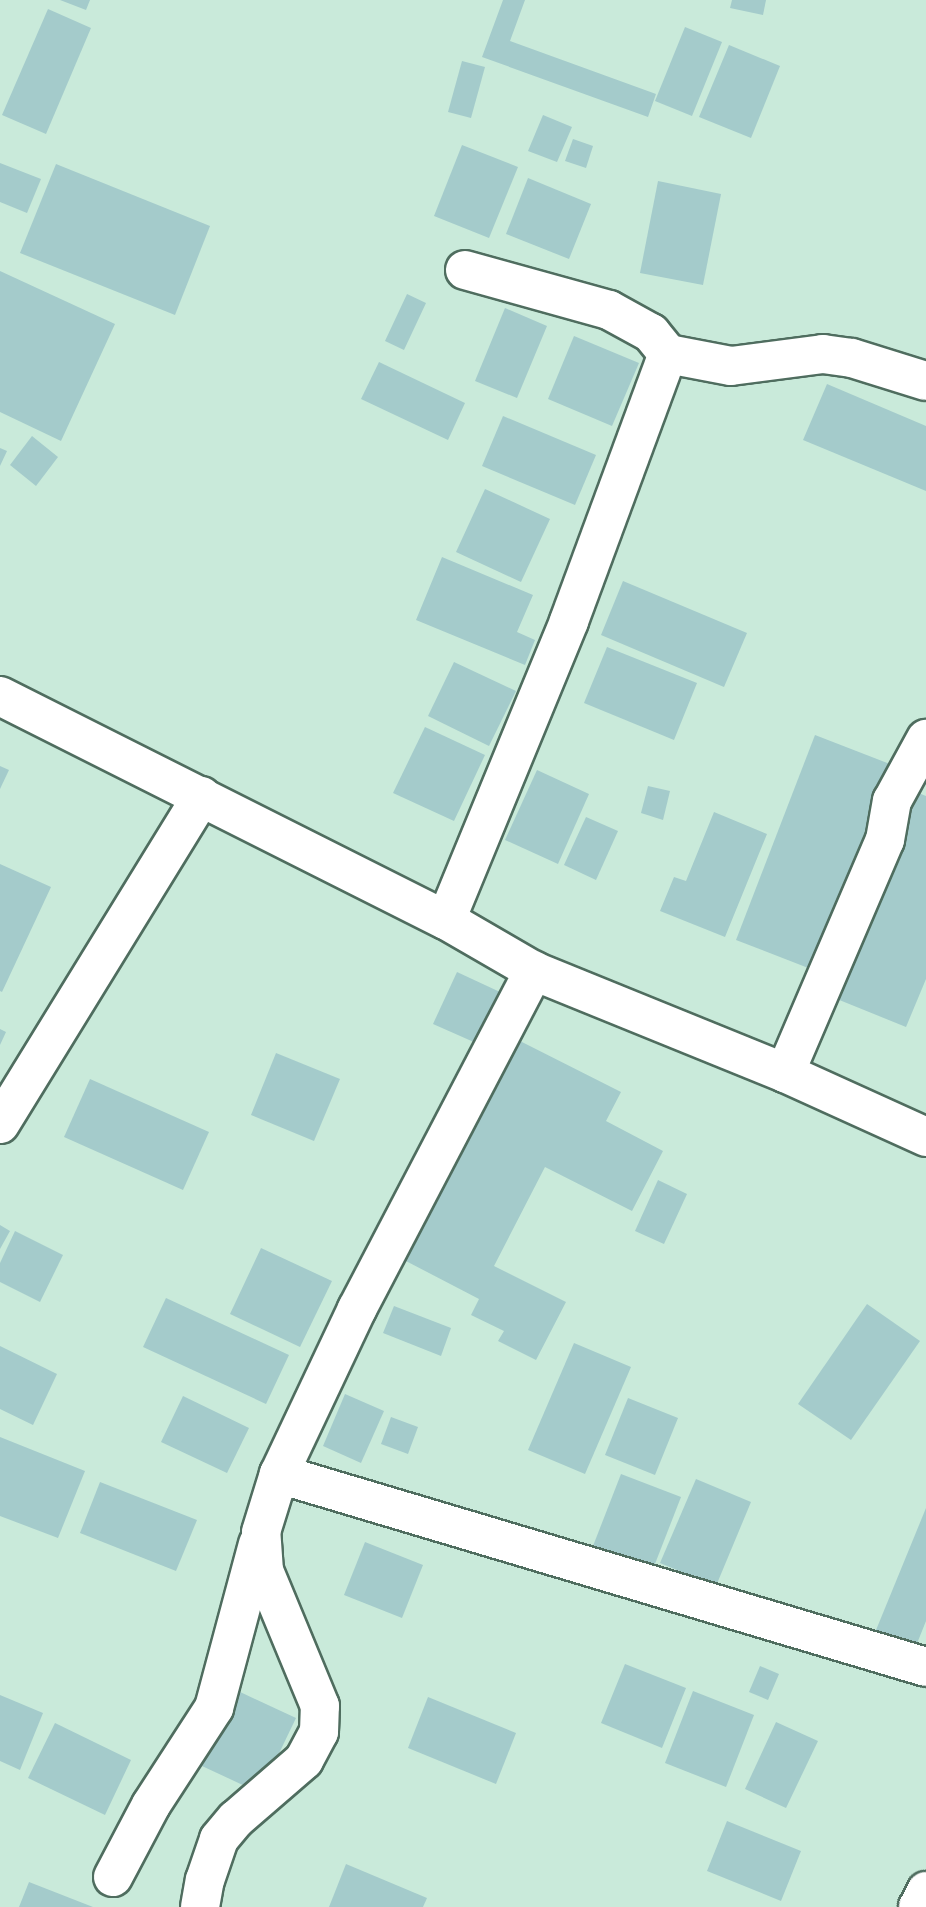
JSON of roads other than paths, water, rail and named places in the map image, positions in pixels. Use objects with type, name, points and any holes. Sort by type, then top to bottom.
[{"type":"street","points":[[465,270],[609,310],[651,333],[668,354],[731,366],[823,354],[852,358],[926,381]]},
{"type":"street","points":[[446,920],[569,621],[668,354]]},
{"type":"street","points":[[0,696],[446,920],[534,971],[785,1073],[926,1137]]},
{"type":"street","points":[[785,1073],[885,840],[892,800],[926,739]]},
{"type":"street","points":[[0,1124],[202,796]]},
{"type":"street","points":[[113,1877],[151,1804],[214,1708],[279,1474],[358,1309],[534,971]]},
{"type":"street","points":[[279,1474],[926,1667]]},
{"type":"street","points":[[200,1907],[205,1880],[219,1839],[236,1819],[304,1759],[319,1732],[320,1706],[264,1572],[261,1532]]},
{"type":"street","points":[[918,1907],[926,1891]]}]
